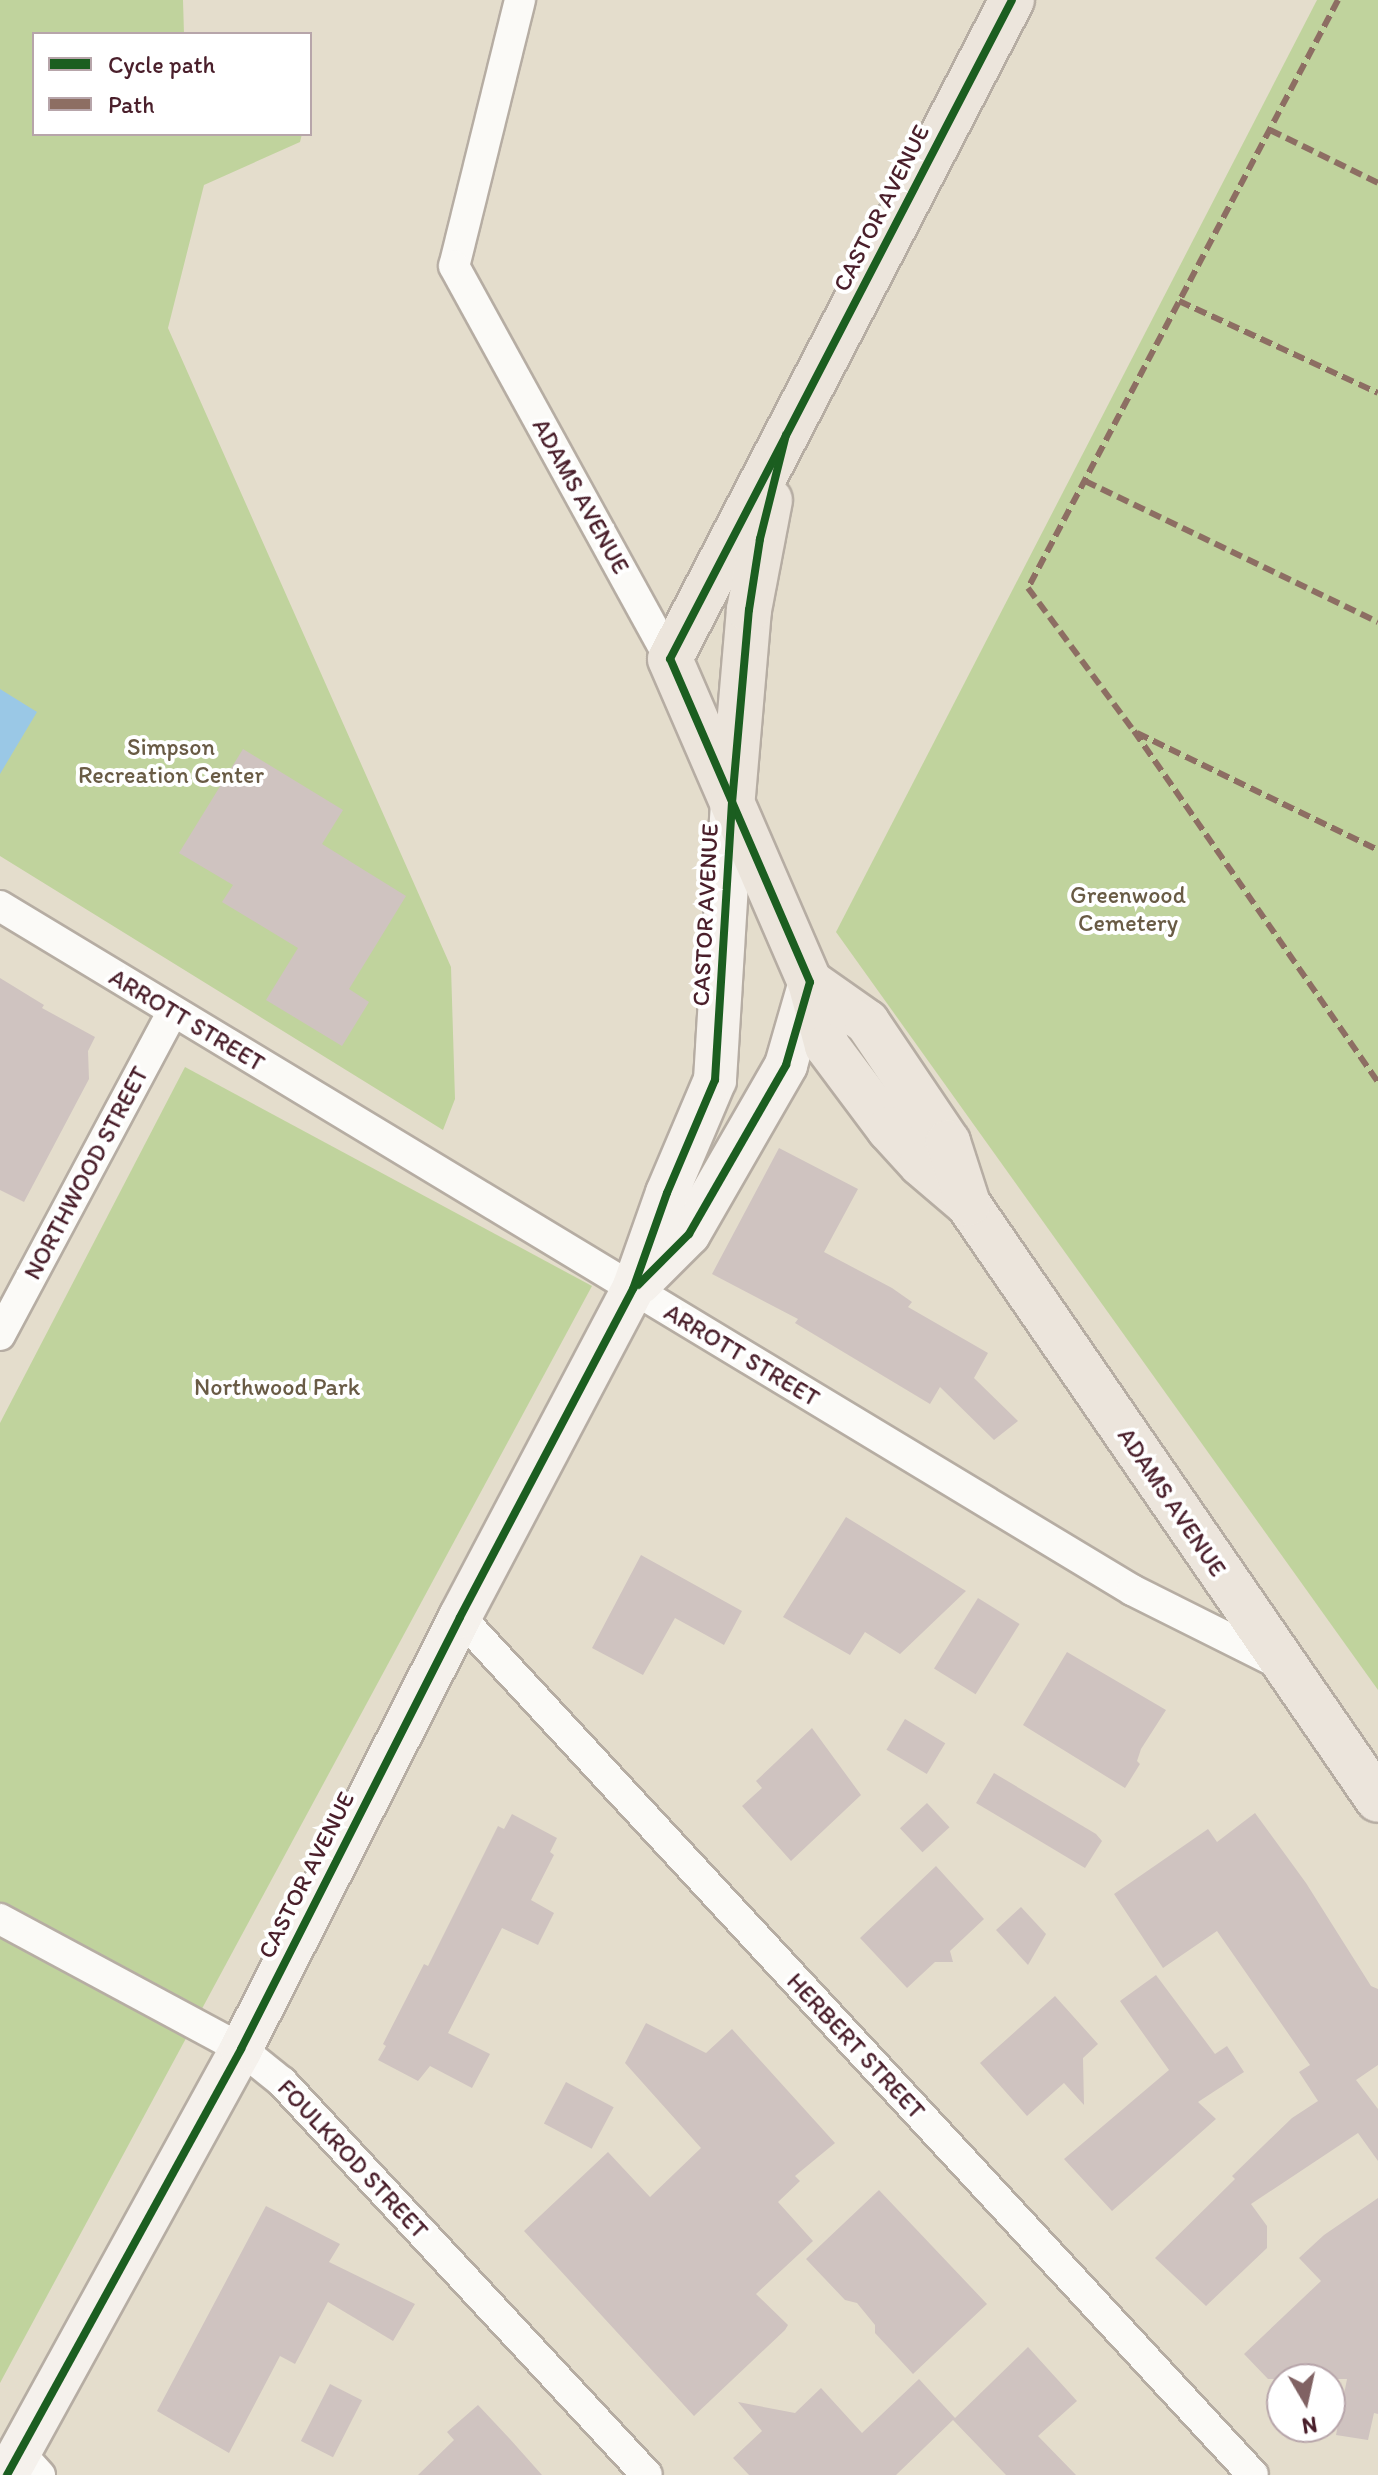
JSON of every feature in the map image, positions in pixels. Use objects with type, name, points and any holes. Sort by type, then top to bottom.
[{"type":"main road","name":"CASTOR AVENUE","points":[[670,659],[1012,0]]},
{"type":"main road","name":"CASTOR AVENUE","points":[[732,803],[749,610],[760,539],[786,435]]},
{"type":"main road","name":"ADAMS AVENUE","points":[[670,659],[810,982],[867,1022],[948,1142],[968,1204],[1378,1800]]},
{"type":"street","name":"ADAMS AVENUE","points":[[520,0],[454,266],[670,659]]},
{"type":"street","name":"CASTOR AVENUE","points":[[22,2468],[241,2049],[460,1617],[633,1289],[667,1193],[715,1080],[732,803]]},
{"type":"street","name":"ARROTT STREET","points":[[0,906],[1132,1590],[1285,1667]]},
{"type":"street","name":"CASTOR AVENUE","points":[[633,1289],[689,1234],[779,1078],[786,1065],[810,982]]},
{"type":"street","name":"NORTHWOOD STREET","points":[[0,1335],[173,1011]]},
{"type":"street","name":"HERBERT STREET","points":[[460,1617],[1253,2475]]},
{"type":"street","name":"FOULKROD STREET","points":[[0,1919],[241,2049],[282,2082],[647,2475]]},
{"type":"green space","name":"Simpson Recreation Center","points":[[0,0],[183,0],[184,32],[32,32],[32,136],[302,136],[300,142],[204,185],[168,328],[451,967],[455,1099],[443,1130],[0,856]]},
{"type":"green space","name":"Greenwood Cemetery","points":[[1317,0],[1378,0],[1378,1690],[836,932]]},
{"type":"green space","name":"Northwood Park","points":[[185,1067],[592,1286],[0,2383],[0,1423]]},
{"type":"water","points":[[0,689],[37,712],[0,774]]},
{"type":"building","points":[[243,749],[343,810],[322,844],[406,896],[349,989],[369,1002],[342,1046],[266,1000],[298,948],[222,902],[233,885],[179,853]]},
{"type":"building","points":[[0,978],[44,1005],[42,1008],[95,1037],[88,1051],[89,1079],[24,1202],[0,1190]]},
{"type":"building","points":[[779,1148],[858,1189],[824,1252],[892,1288],[912,1302],[908,1307],[988,1353],[974,1378],[1018,1421],[994,1440],[940,1387],[930,1404],[795,1323],[798,1319],[712,1274]]},
{"type":"building","points":[[846,1517],[966,1591],[900,1654],[865,1632],[850,1655],[783,1617]]},
{"type":"building","points":[[641,1555],[742,1611],[724,1645],[675,1618],[643,1675],[592,1648]]},
{"type":"building","points":[[978,1598],[1020,1624],[976,1694],[934,1668]]},
{"type":"building","points":[[1067,1652],[1166,1710],[1141,1749],[1137,1761],[1140,1764],[1125,1788],[1023,1725]]},
{"type":"building","points":[[905,1719],[945,1743],[927,1774],[886,1750]]},
{"type":"building","points":[[812,1728],[861,1795],[791,1861],[742,1806],[762,1788],[756,1781]]},
{"type":"building","points":[[994,1773],[1096,1834],[1102,1841],[1085,1868],[976,1803]]},
{"type":"building","points":[[927,1803],[950,1827],[922,1852],[900,1828]]},
{"type":"building","points":[[1255,1813],[1306,1883],[1371,1986],[1378,1989],[1378,2065],[1356,2080],[1378,2109],[1378,2161],[1358,2133],[1251,2204],[1267,2226],[1267,2248],[1206,2306],[1155,2258],[1292,2118],[1318,2101],[1299,2072],[1310,2065],[1217,1931],[1163,1968],[1114,1894],[1208,1829],[1217,1842]]},
{"type":"building","points":[[512,1814],[557,1838],[550,1852],[554,1855],[531,1900],[554,1913],[538,1945],[502,1928],[448,2033],[490,2054],[472,2088],[430,2066],[418,2081],[378,2060],[386,2046],[383,2044],[424,1964],[428,1966],[498,1826],[504,1829]]},
{"type":"building","points":[[936,1866],[984,1919],[950,1951],[953,1962],[935,1962],[907,1988],[860,1938]]},
{"type":"building","points":[[1021,1907],[1046,1934],[1028,1965],[996,1930]]},
{"type":"building","points":[[1156,1975],[1215,2054],[1227,2046],[1244,2072],[1198,2102],[1216,2119],[1112,2211],[1064,2159],[1169,2070],[1120,2001]]},
{"type":"building","points":[[1055,1996],[1098,2044],[1083,2058],[1084,2105],[1064,2083],[1027,2116],[980,2063]]},
{"type":"building","points":[[646,2023],[706,2053],[732,2029],[835,2143],[795,2176],[800,2181],[778,2202],[813,2241],[756,2294],[788,2325],[694,2416],[524,2231],[608,2152],[650,2197],[701,2148],[625,2063]]},
{"type":"building","points":[[566,2082],[614,2107],[592,2149],[544,2123]]},
{"type":"building","points":[[879,2190],[987,2304],[913,2374],[875,2333],[875,2325],[857,2303],[845,2300],[806,2259]]},
{"type":"building","points":[[1378,2198],[1378,2414],[1374,2413],[1368,2440],[1346,2437],[1346,2363],[1266,2363],[1266,2377],[1244,2354],[1321,2281],[1299,2258],[1324,2235]]},
{"type":"building","points":[[266,2206],[340,2244],[329,2262],[415,2304],[393,2341],[328,2302],[295,2364],[280,2356],[229,2453],[157,2411]]},
{"type":"building","points":[[1028,2347],[1077,2401],[1038,2436],[1076,2475],[1006,2475],[953,2420],[896,2475],[749,2475],[733,2458],[762,2431],[738,2402],[795,2413],[821,2388],[862,2433],[919,2379],[955,2418]]},
{"type":"building","points":[[330,2384],[362,2400],[333,2457],[301,2441]]},
{"type":"building","points":[[478,2405],[542,2475],[418,2475],[454,2440],[447,2432]]},
{"type":"marked path","points":[[1338,0],[1028,588],[1134,731],[1378,1082]]},
{"type":"marked path","points":[[1270,130],[1378,183]]},
{"type":"marked path","points":[[1179,301],[1378,393]]},
{"type":"marked path","points":[[1085,481],[1378,622]]},
{"type":"marked path","points":[[1137,733],[1378,850]]},
{"type":"cycle path","points":[[638,1285],[689,1234],[786,1065],[810,982],[670,659],[1012,0]]},
{"type":"cycle path","points":[[7,2475],[241,2049],[460,1617],[633,1289],[667,1193],[715,1080],[732,803],[749,610],[760,539],[786,435]]}]
